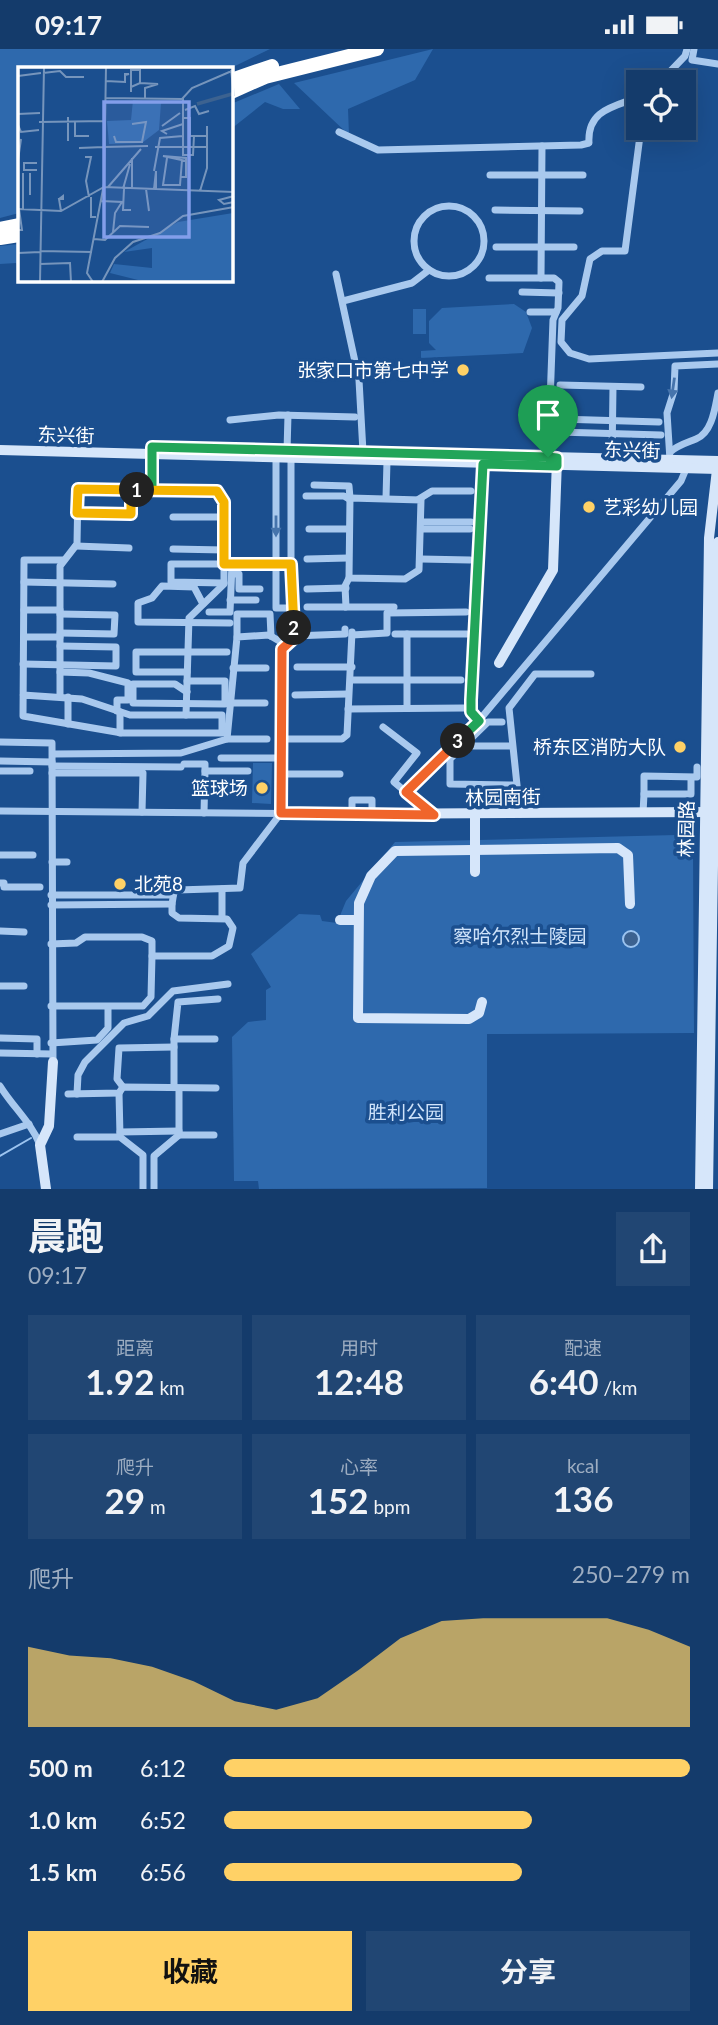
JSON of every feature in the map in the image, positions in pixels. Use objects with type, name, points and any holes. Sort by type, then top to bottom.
[{"type":"highway","points":[[233,79],[262,68],[342,49]]},
{"type":"highway","points":[[233,92],[265,77],[377,49]]},
{"type":"highway","points":[[0,229],[18,225]]},
{"type":"highway","points":[[0,238],[18,235]]},
{"type":"main road","name":"东兴街","points":[[0,443],[152,451]]},
{"type":"main road","name":"东兴街","points":[[0,450],[152,451],[483,460],[670,456],[717,465]]},
{"type":"main road","name":"东兴街","points":[[284,454],[363,452],[387,457]]},
{"type":"main road","name":"东兴街","points":[[554,460],[686,469],[717,465]]},
{"type":"main road","points":[[499,663],[553,570],[554,460]]},
{"type":"main road","name":"林园路","points":[[708,1188],[711,810],[709,538],[717,465]]},
{"type":"main road","name":"林园路","points":[[711,810],[718,542]]},
{"type":"main road","name":"林园南街","points":[[349,814],[475,815],[711,810]]},
{"type":"main road","points":[[475,815],[475,872]]},
{"type":"main road","points":[[482,1002],[479,1013],[470,1019],[358,1018],[359,903],[366,884],[395,851],[623,849],[629,863],[630,904]]},
{"type":"main road","points":[[340,920],[358,920]]},
{"type":"main road","name":"林园路","points":[[700,1188],[710,1025]]},
{"type":"main road","points":[[46,1188],[40,1145],[49,1126],[52,1058]]},
{"type":"street","points":[[672,70],[685,56],[687,49]]},
{"type":"street","points":[[694,49],[692,60],[718,64]]},
{"type":"street","points":[[339,132],[378,150],[589,143],[594,117],[601,110],[626,101]]},
{"type":"street","points":[[639,140],[625,251],[602,251],[590,259],[582,296],[569,308],[562,320],[561,342],[570,353],[589,359],[718,353]]},
{"type":"street","points":[[541,278],[542,146]]},
{"type":"street","points":[[490,175],[583,175]]},
{"type":"street","points":[[443,206],[466,210],[482,227],[485,239],[478,261],[459,275],[447,276],[429,269],[418,259],[414,248],[417,226],[423,216],[443,206]]},
{"type":"street","points":[[495,210],[580,211]]},
{"type":"street","points":[[496,247],[574,247]]},
{"type":"street","points":[[343,302],[412,283],[429,269]]},
{"type":"street","points":[[336,274],[359,380],[363,452]]},
{"type":"street","points":[[489,278],[558,279],[553,320],[554,460]]},
{"type":"street","points":[[522,292],[556,289]]},
{"type":"street","points":[[530,312],[556,312]]},
{"type":"street","points":[[670,456],[667,413],[674,391],[675,366],[718,364]]},
{"type":"street","points":[[560,385],[641,387]]},
{"type":"street","points":[[612,459],[613,387]]},
{"type":"street","points":[[670,456],[681,444],[698,439],[708,428],[718,393]]},
{"type":"street","points":[[230,420],[288,415],[355,417]]},
{"type":"street","points":[[288,415],[276,564],[276,608],[291,608]]},
{"type":"street","points":[[559,419],[659,422]]},
{"type":"street","points":[[558,432],[661,435]]},
{"type":"street","points":[[152,451],[152,490]]},
{"type":"street","points":[[282,649],[293,636],[284,454]]},
{"type":"street","points":[[386,498],[387,457]]},
{"type":"street","points":[[479,721],[471,712],[471,700],[483,460]]},
{"type":"street","points":[[406,792],[479,721],[586,597],[681,481],[686,469]]},
{"type":"street","points":[[314,485],[349,486],[349,578],[345,588],[346,607]]},
{"type":"street","points":[[68,723],[60,669],[60,582],[63,560],[76,546],[78,489],[217,491],[223,498],[224,549],[232,574],[230,612],[209,612]]},
{"type":"street","points":[[77,513],[131,514],[131,490]]},
{"type":"street","points":[[306,496],[419,499],[432,491],[471,491]]},
{"type":"street","points":[[349,578],[405,579],[419,570],[422,503],[419,499]]},
{"type":"street","points":[[173,517],[224,517]]},
{"type":"street","points":[[421,526],[470,526]]},
{"type":"street","points":[[309,529],[348,529]]},
{"type":"street","points":[[76,546],[129,548]]},
{"type":"street","points":[[173,549],[224,549]]},
{"type":"street","points":[[307,559],[348,558]]},
{"type":"street","points":[[421,559],[470,560]]},
{"type":"street","points":[[23,695],[64,697],[119,711],[222,715],[222,733],[120,733],[23,716],[23,695],[23,664],[24,637],[24,560],[63,560]]},
{"type":"street","points":[[224,583],[171,582],[171,564],[291,564]]},
{"type":"street","points":[[186,715],[189,622],[192,614],[221,591],[228,564]]},
{"type":"street","points":[[232,574],[239,574],[239,589],[260,589]]},
{"type":"street","points":[[24,582],[113,584]]},
{"type":"street","points":[[203,604],[194,587],[162,586],[152,598],[138,603],[138,622],[230,623]]},
{"type":"street","points":[[307,589],[345,588]]},
{"type":"street","points":[[230,600],[256,600]]},
{"type":"street","points":[[307,607],[394,607]]},
{"type":"street","points":[[24,610],[115,615],[114,634],[60,639]]},
{"type":"street","points":[[293,636],[345,635],[350,632],[387,633],[387,613],[466,612]]},
{"type":"street","points":[[227,739],[237,614],[270,614],[271,636]]},
{"type":"street","points":[[281,739],[345,737],[348,733],[348,701],[352,680],[350,632]]},
{"type":"street","points":[[395,634],[467,634]]},
{"type":"street","points":[[407,634],[407,708]]},
{"type":"street","points":[[51,895],[173,894],[185,889],[240,888],[243,863],[281,813],[282,649],[281,642],[271,636],[237,637]]},
{"type":"street","points":[[24,637],[116,647],[116,666],[60,669]]},
{"type":"street","points":[[187,672],[136,671],[136,652],[228,652]]},
{"type":"street","points":[[23,664],[89,673],[128,683],[128,700],[117,700],[120,733]]},
{"type":"street","points":[[296,667],[352,667]]},
{"type":"street","points":[[233,668],[266,668]]},
{"type":"street","points":[[520,814],[509,708],[535,674],[591,674]]},
{"type":"street","points":[[352,680],[461,680]]},
{"type":"street","points":[[187,681],[225,681],[225,704],[133,703],[133,684],[175,684],[187,692]]},
{"type":"street","points":[[295,695],[407,708],[464,708]]},
{"type":"street","points":[[339,700],[348,701]]},
{"type":"street","points":[[230,703],[265,703]]},
{"type":"street","points":[[172,715],[172,733]]},
{"type":"street","points":[[502,722],[488,722],[450,759],[450,784],[516,785]]},
{"type":"street","points":[[383,727],[416,753],[394,782],[434,815]]},
{"type":"street","points":[[52,764],[181,753],[227,739],[267,739]]},
{"type":"street","points":[[0,742],[52,743],[52,1058],[37,1053],[0,1053]]},
{"type":"street","points":[[463,746],[512,746]]},
{"type":"street","points":[[221,758],[281,758]]},
{"type":"street","points":[[0,761],[143,773],[142,812]]},
{"type":"street","points":[[52,764],[205,764],[204,813]]},
{"type":"street","points":[[643,813],[644,776],[697,777],[697,767]]},
{"type":"street","points":[[0,771],[30,771]]},
{"type":"street","points":[[205,771],[248,771]]},
{"type":"street","points":[[281,774],[340,774]]},
{"type":"street","points":[[643,794],[691,794],[691,780]]},
{"type":"street","name":"林园南街","points":[[0,811],[349,814]]},
{"type":"street","points":[[0,855],[33,855]]},
{"type":"street","points":[[52,862],[67,862]]},
{"type":"street","points":[[0,883],[4,883],[4,887],[40,887]]},
{"type":"street","points":[[222,890],[222,918]]},
{"type":"street","points":[[152,956],[218,954],[229,946],[233,939],[231,923],[222,918],[179,918],[172,913],[173,894]]},
{"type":"street","points":[[107,904],[108,915]]},
{"type":"street","points":[[51,905],[172,904]]},
{"type":"street","points":[[0,932],[24,932]]},
{"type":"street","points":[[51,944],[76,943],[85,937],[142,937],[152,941],[149,1002],[134,1007],[51,1006]]},
{"type":"street","points":[[77,1094],[81,1069],[124,1023],[148,1016],[168,995],[182,988],[228,983]]},
{"type":"street","points":[[0,986],[24,986]]},
{"type":"street","points":[[168,995],[176,1004],[174,1043],[179,1133]]},
{"type":"street","points":[[176,1004],[181,1000],[218,999]]},
{"type":"street","points":[[51,1043],[97,1039],[108,1028],[108,1007]]},
{"type":"street","points":[[0,1038],[37,1039],[37,1053]]},
{"type":"street","points":[[110,1039],[119,1050],[117,1079],[121,1090],[120,1134],[143,1155],[143,1188]]},
{"type":"street","points":[[119,1050],[122,1047],[215,1039]]},
{"type":"street","points":[[0,1086],[29,1124],[40,1145]]},
{"type":"street","points":[[68,1094],[216,1088]]},
{"type":"street","points":[[0,1134],[29,1124]]},
{"type":"street","points":[[155,1188],[155,1156],[179,1133]]},
{"type":"street","points":[[77,1137],[179,1133],[214,1135]]},
{"type":"green space","points":[[0,49],[270,49],[233,67],[18,67],[18,213],[0,218]]},
{"type":"green space","points":[[433,49],[415,80],[348,109],[349,135],[294,83]]},
{"type":"green space","points":[[279,84],[300,109],[283,109],[265,102],[233,127],[233,103]]},
{"type":"green space","points":[[18,244],[18,266],[16,263],[0,264],[0,246]]},
{"type":"green space","points":[[514,304],[526,312],[532,328],[523,353],[421,358],[421,351],[436,350],[429,343],[429,321],[442,308]]},
{"type":"green space","points":[[413,309],[426,309],[426,334],[413,334]]},
{"type":"green space","name":"篮球场","points":[[253,763],[272,763],[271,804],[252,803]]},
{"type":"green space","name":"察哈尔烈士陵园","points":[[676,835],[693,850],[694,1033],[487,1034],[487,1188],[259,1189],[258,1181],[234,1181],[232,1037],[248,1022],[266,1020],[266,990],[271,987],[251,954],[299,914],[320,915],[322,921],[337,923],[346,901],[395,842]]},
{"type":"shaded area","points":[[631,931],[639,939],[631,947],[623,939]]},
{"type":"waterway","points":[[0,1156],[31,1138]]},
{"type":"place","name":"张家口市第七中学","points":[[463,370]]},
{"type":"place","name":"艺彩幼儿园","points":[[589,507]]},
{"type":"place","name":"桥东区消防大队","points":[[680,747]]},
{"type":"place","name":"篮球场","points":[[262,788]]},
{"type":"place","name":"北苑8","points":[[120,884]]},
{"type":"route","points":[[152,447],[548,457],[557,458],[557,466],[483,464],[471,700],[471,712],[479,721],[406,792],[434,815],[281,813],[282,649],[293,639],[294,633],[291,564],[224,564],[224,502],[217,491],[131,490],[131,514],[77,513],[78,489],[152,490],[152,447]]},
{"type":"park label","name":"胜利公园","points":[[406,1112]]}]
